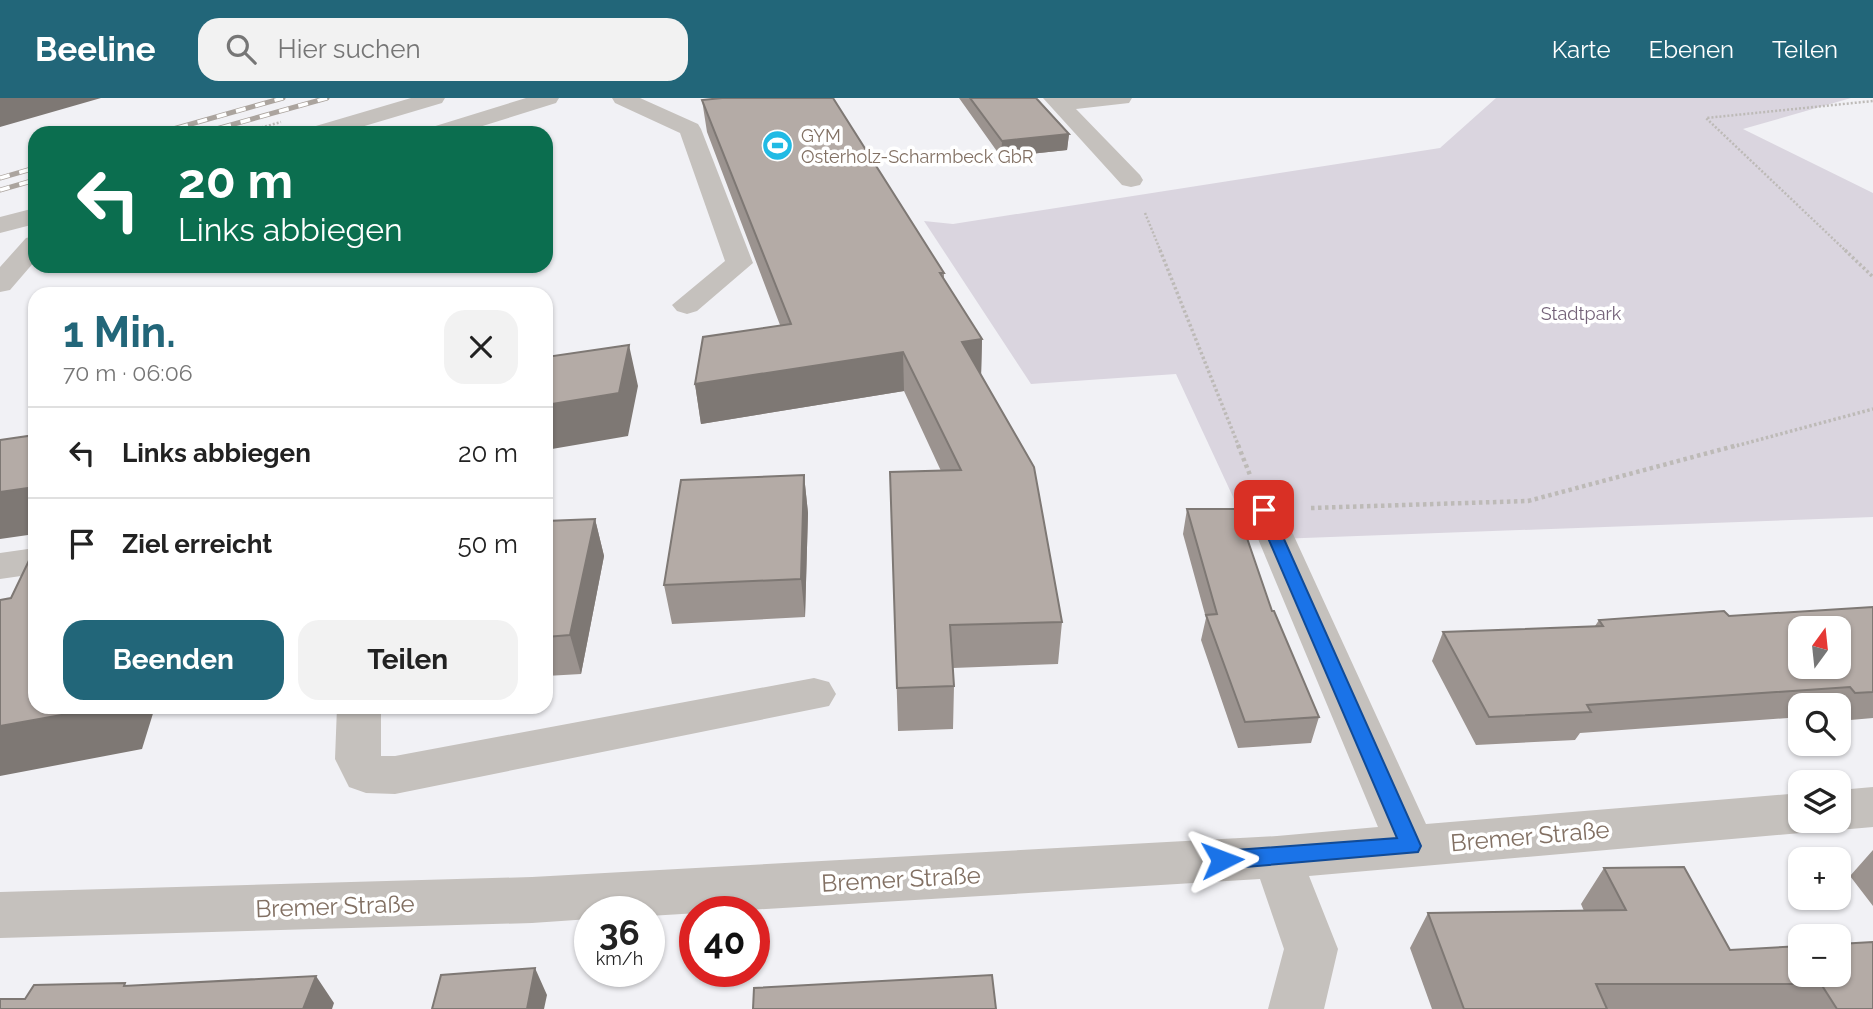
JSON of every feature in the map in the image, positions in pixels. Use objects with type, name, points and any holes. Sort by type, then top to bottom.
[{"type":"street","points":[[340,126],[434,98]]},
{"type":"street","points":[[459,126],[548,98]]},
{"type":"street","points":[[623,98],[691,129],[739,262],[687,305]]},
{"type":"street","points":[[1057,101],[1121,98]]},
{"type":"street","points":[[1057,101],[1131,180]]},
{"type":"street","points":[[0,225],[28,218]]},
{"type":"street","points":[[17,270],[28,254]]},
{"type":"street","points":[[1264,510],[1411,846]]},
{"type":"street","points":[[0,566],[28,562]]},
{"type":"street","points":[[359,714],[358,759],[366,774],[395,775],[814,694]]},
{"type":"street","points":[[1851,809],[1873,807]]},
{"type":"street","name":"Bremer Straße","points":[[0,915],[532,900],[1277,857],[1788,814]]},
{"type":"street","points":[[1277,857],[1311,949],[1296,1009]]},
{"type":"path","points":[[1857,98],[1868,101]]},
{"type":"path","points":[[1873,101],[1706,118],[1873,277]]},
{"type":"path","points":[[1131,180],[1264,510],[1528,501],[1873,409]]},
{"type":"green space","name":"Stadtpark","points":[[1496,98],[1851,98],[1743,129],[1873,193],[1873,517],[1253,540],[1176,374],[1031,384],[924,221],[953,224],[1440,148]]},
{"type":"building","points":[[833,98],[944,273],[940,273],[982,339],[962,342],[1034,467],[1062,622],[950,625],[954,686],[897,688],[890,472],[961,470],[903,352],[695,384],[703,337],[791,324],[702,100]]},
{"type":"building","points":[[970,98],[1036,98],[1069,134],[1002,141]]},
{"type":"building","points":[[629,345],[619,393],[553,404],[553,356]]},
{"type":"building","points":[[28,436],[28,488],[0,492],[0,440]]},
{"type":"building","points":[[804,475],[801,579],[664,585],[681,480]]},
{"type":"building","points":[[1187,509],[1237,509],[1272,611],[1319,717],[1245,722],[1206,615],[1217,614]]},
{"type":"building","points":[[595,519],[570,635],[553,636],[553,521]]},
{"type":"building","points":[[28,563],[28,714],[67,714],[0,726],[0,600],[11,598]]},
{"type":"building","points":[[1873,607],[1873,692],[1855,693],[1850,687],[1587,705],[1591,712],[1489,717],[1443,632],[1603,626],[1599,620],[1724,611],[1729,616]]},
{"type":"building","points":[[1684,867],[1730,950],[1788,947],[1788,984],[1596,984],[1607,1009],[1464,1009],[1428,913],[1626,910],[1604,868]]},
{"type":"building","points":[[1873,942],[1873,1009],[1837,1009],[1823,987],[1851,987],[1851,943]]},
{"type":"building","points":[[535,968],[527,1009],[432,1009],[441,975]]},
{"type":"building","points":[[992,975],[996,1009],[753,1009],[754,988]]},
{"type":"building","points":[[316,976],[303,1009],[0,1009],[0,999],[25,999],[34,985],[125,983],[124,986]]},
{"type":"railway","points":[[184,126],[283,98]]},
{"type":"railway","points":[[227,126],[327,98]]},
{"type":"railway","points":[[0,178],[28,170]]},
{"type":"railway","points":[[0,190],[28,182]]},
{"type":"place","name":"GYM Osterholz-Scharmbeck GbR","points":[[778,145]]},
{"type":"route","points":[[1222,860],[1411,846],[1264,510]]}]
